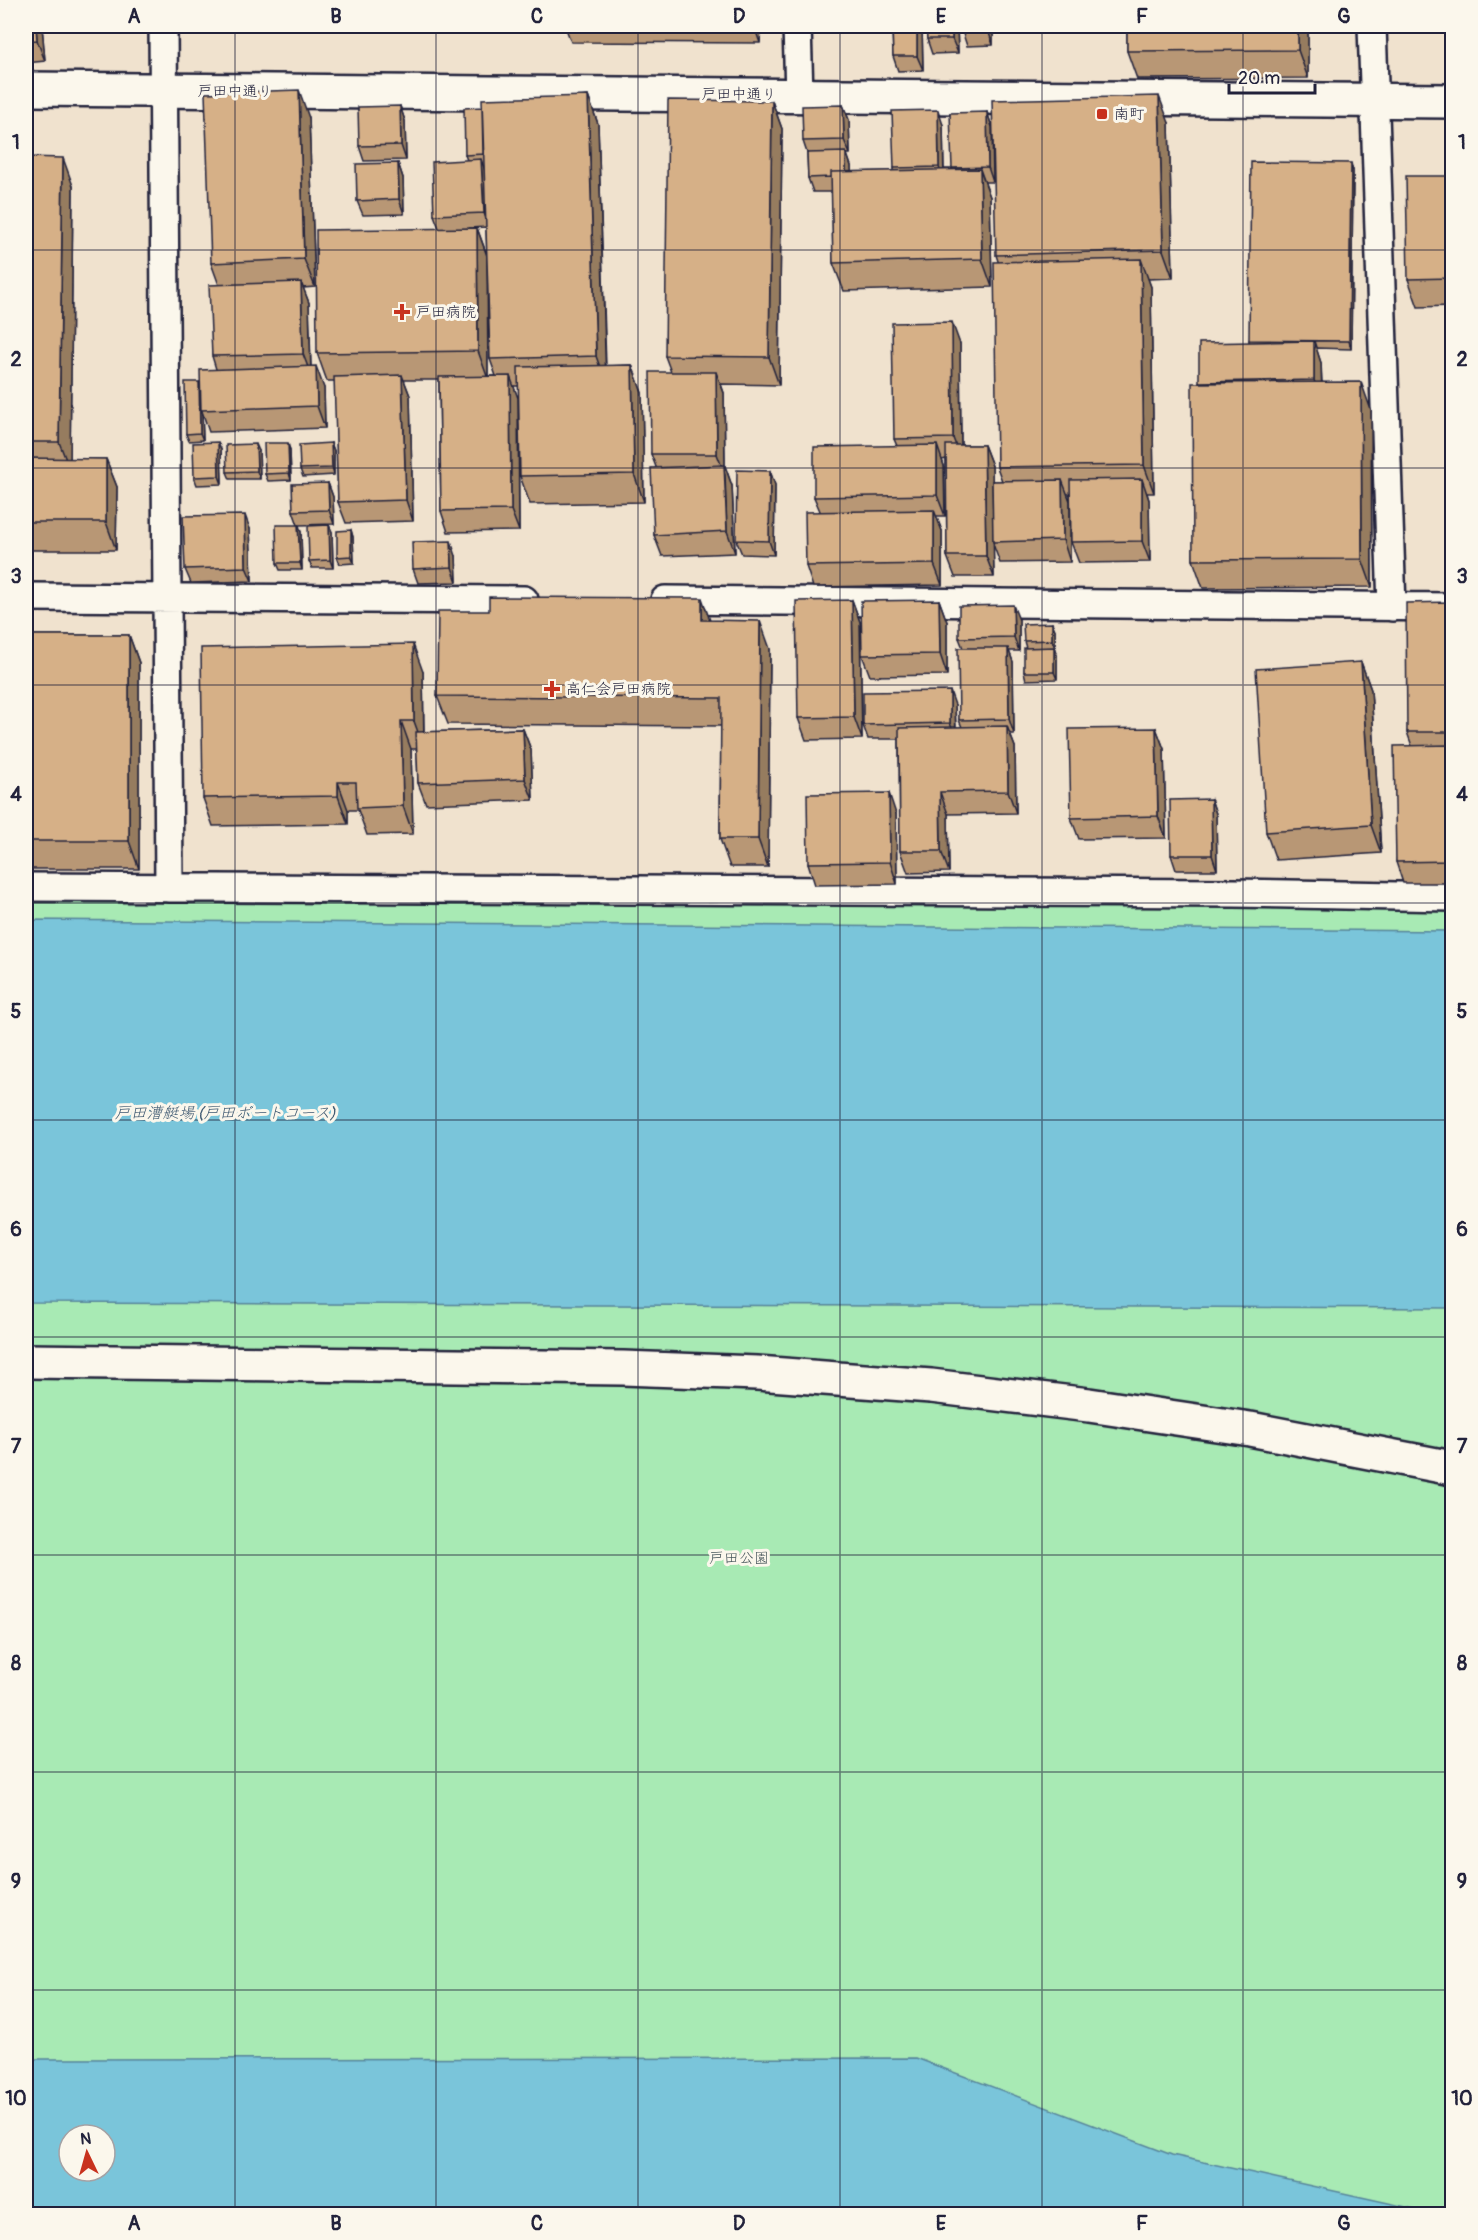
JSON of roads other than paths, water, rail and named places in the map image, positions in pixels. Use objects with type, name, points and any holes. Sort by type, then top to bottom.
[{"type":"street","points":[[163,26],[169,888]]},
{"type":"street","points":[[797,26],[799,95]]},
{"type":"street","points":[[1372,26],[1392,607]]},
{"type":"street","name":"戸田中通り","points":[[26,89],[1452,101]]},
{"type":"street","points":[[26,597],[548,600]]},
{"type":"street","points":[[643,600],[1452,607]]},
{"type":"street","points":[[26,887],[1234,892],[1452,897]]},
{"type":"street","points":[[26,1361],[623,1368],[757,1373],[931,1386],[1089,1405],[1250,1429],[1452,1468]]},
{"type":"water","name":"戸田漕艇場 (戸田ボートコース)","points":[[26,920],[1452,931],[1452,1308],[26,1303]]},
{"type":"water","points":[[916,2058],[1172,2155],[1438,2214],[26,2214],[26,2059]]},
{"type":"place","name":"南町","points":[[1102,114]]},
{"type":"place","name":"戸田病院","points":[[402,312]]},
{"type":"place","name":"高仁会戸田病院","points":[[552,689]]},
{"type":"park label","name":"戸田公園","points":[[739,1558]]}]
